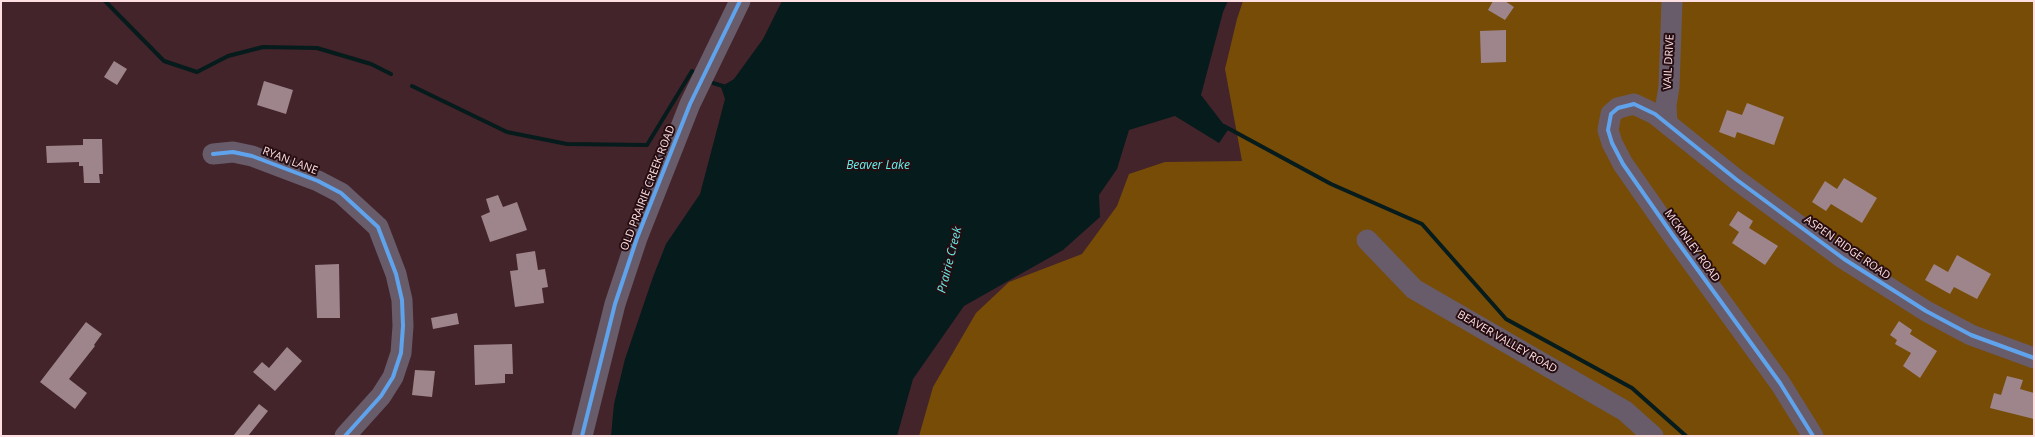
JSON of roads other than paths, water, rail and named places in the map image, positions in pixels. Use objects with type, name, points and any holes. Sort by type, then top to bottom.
[{"type":"street","name":"VAIL DRIVE","points":[[1667,124],[1666,105],[1669,87],[1672,1]]},
{"type":"street","name":"OLD PRAIRIE CREEK ROAD","points":[[582,436],[615,304],[637,238],[690,104],[734,4]]},
{"type":"street","name":"MCKINLEY ROAD","points":[[1667,124],[1656,114],[1634,104],[1618,108],[1611,114],[1608,130],[1612,143],[1623,164],[1780,383],[1813,436]]},
{"type":"street","name":"ASPEN RIDGE ROAD","points":[[1667,124],[1737,180],[1844,259],[1877,281],[1926,311],[1971,335],[2034,358]]},
{"type":"street","name":"RYAN LANE","points":[[213,154],[233,152],[252,156],[318,181],[341,193],[378,227],[396,274],[402,300],[403,326],[401,353],[393,377],[381,396],[345,436]]},
{"type":"street","name":"BEAVER VALLEY ROAD","points":[[1367,240],[1414,289],[1625,411],[1653,436]]},
{"type":"water","name":"Beaver Lake","points":[[782,1],[1228,1],[1223,12],[1201,95],[1228,130],[1219,143],[1175,116],[1129,130],[1117,169],[1099,195],[1100,217],[1063,250],[964,306],[913,379],[897,436],[611,436],[614,404],[625,359],[653,277],[666,244],[700,194],[725,99],[721,87],[734,79],[763,39]]},
{"type":"waterway","points":[[105,1],[164,61],[197,72],[228,56],[263,47],[317,48],[371,64],[391,74]]},
{"type":"waterway","points":[[412,86],[507,132],[567,144],[647,145],[692,71],[693,72]]},
{"type":"waterway","points":[[713,83],[726,87]]},
{"type":"waterway","points":[[1224,126],[1331,184],[1422,224],[1506,319],[1632,388],[1686,436]]},
{"type":"water label","name":"Prairie Creek","points":[[950,260]]}]
